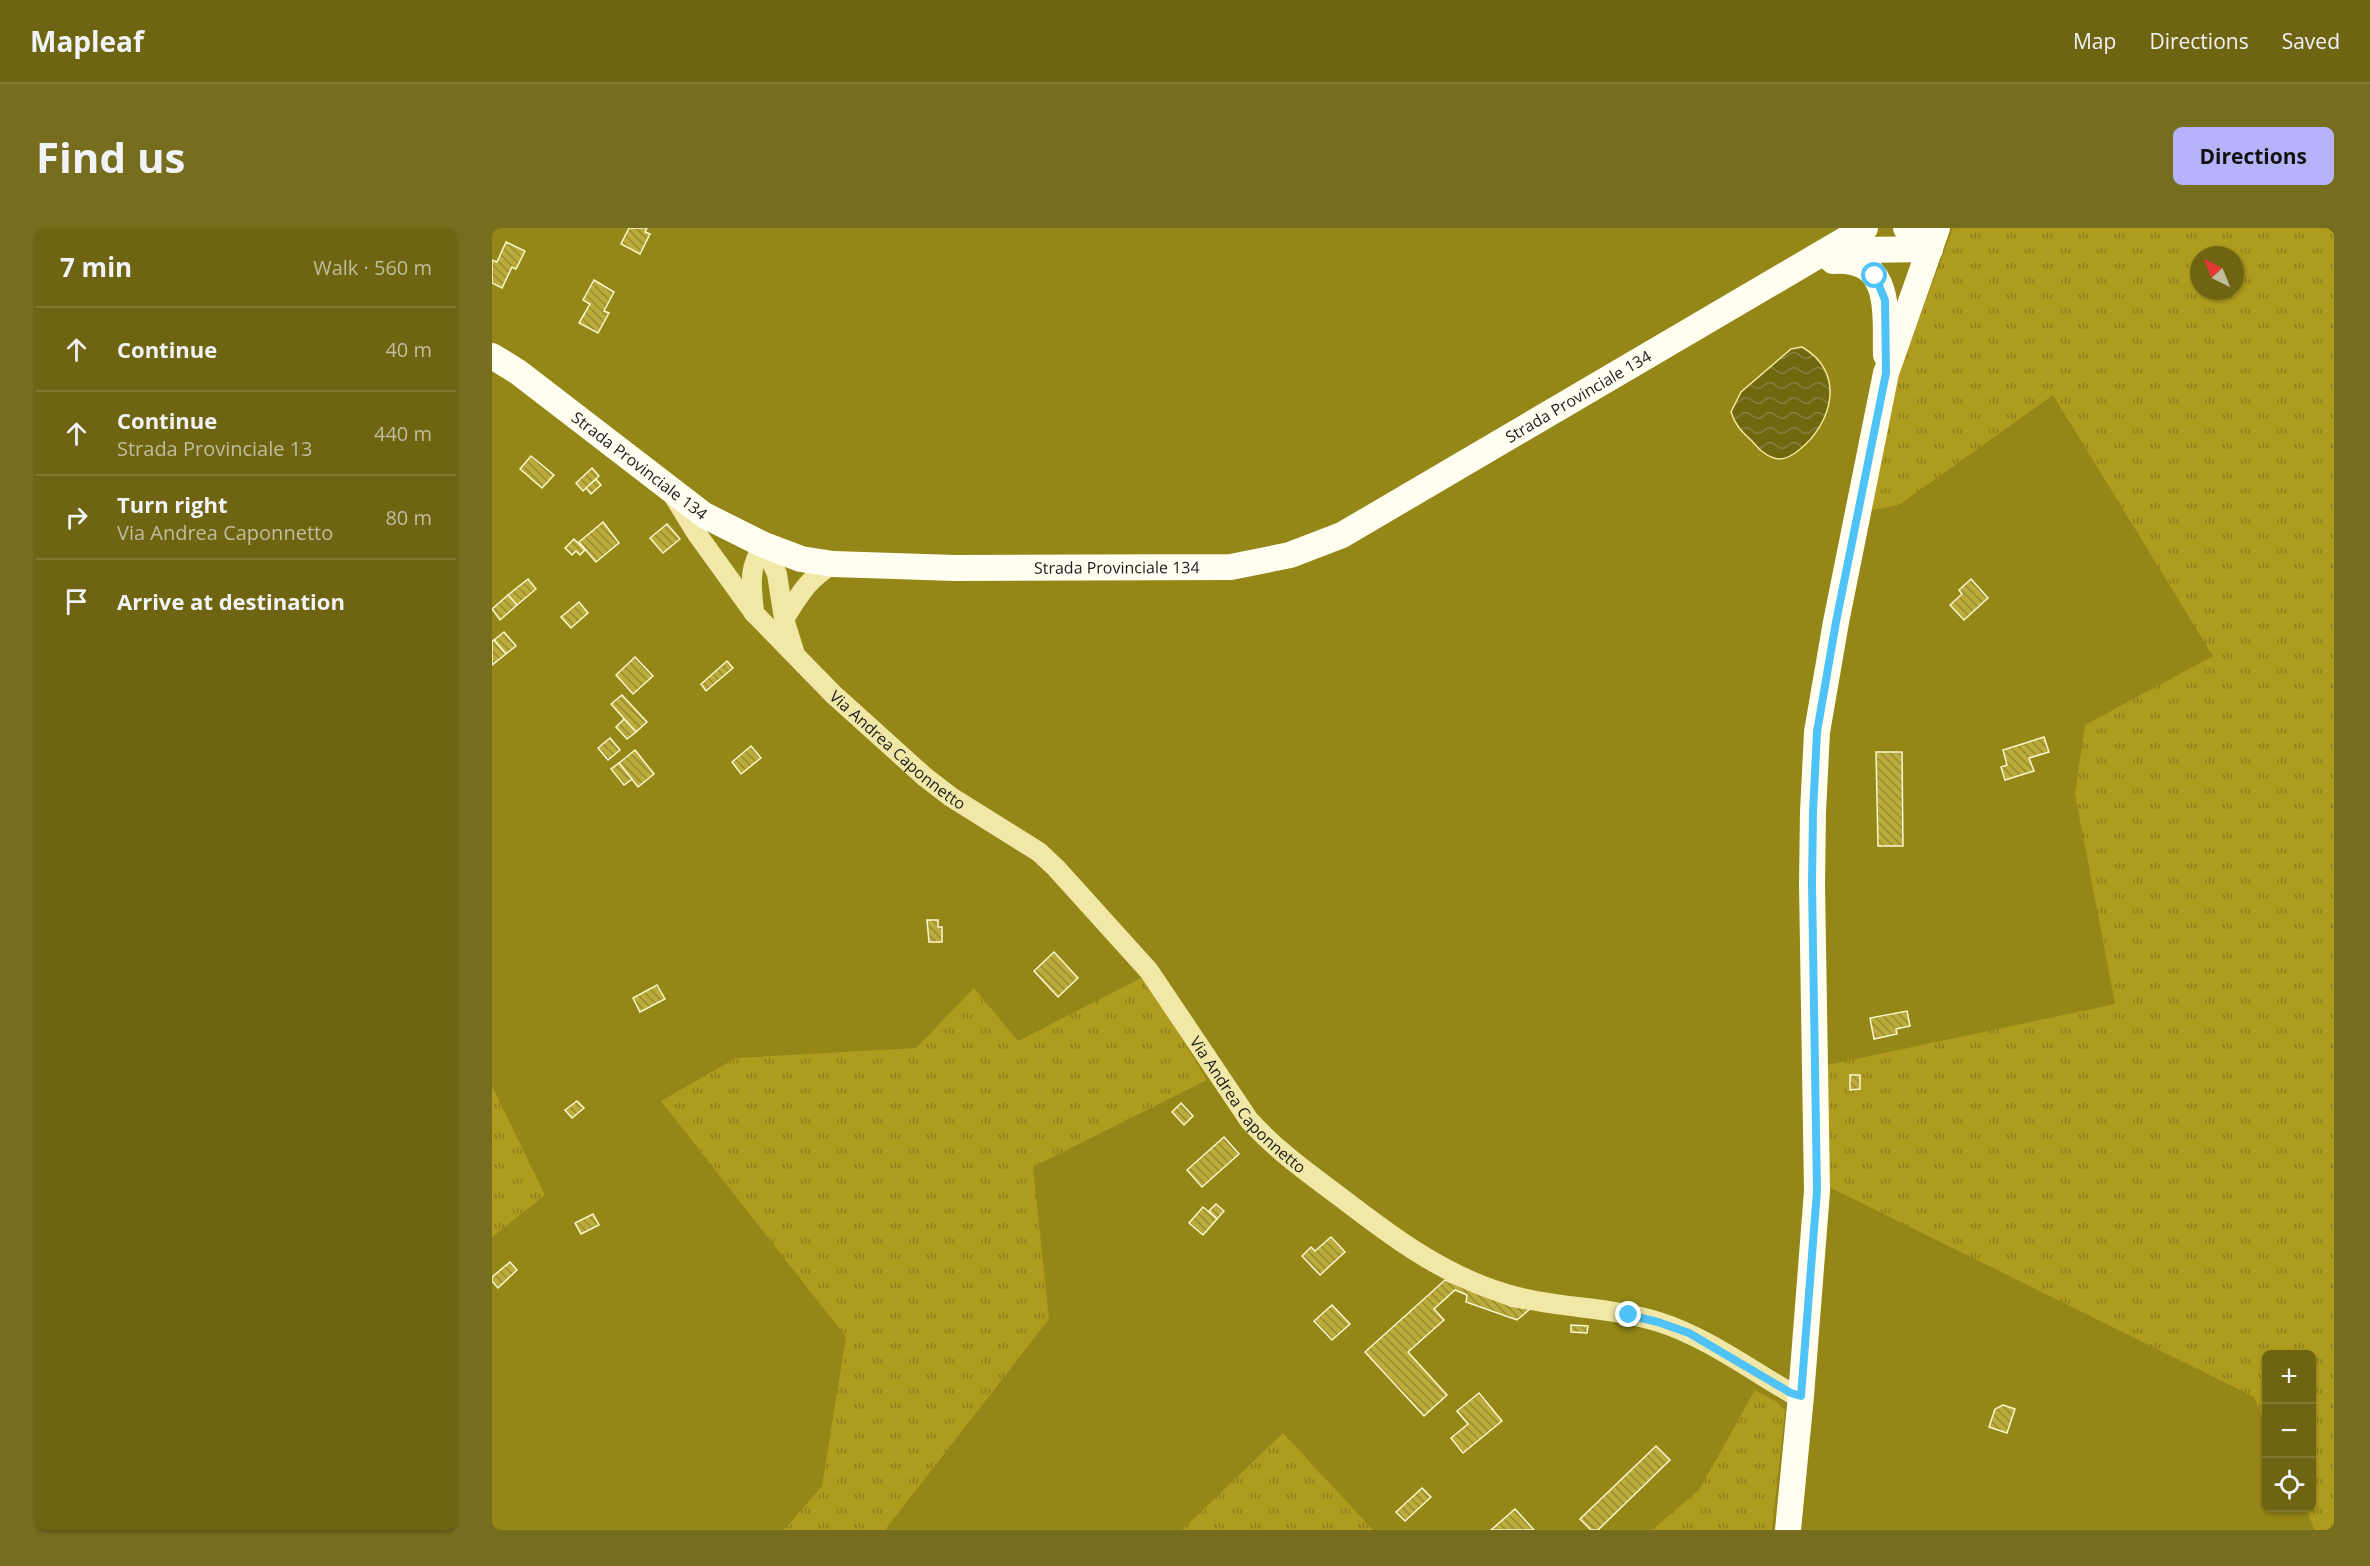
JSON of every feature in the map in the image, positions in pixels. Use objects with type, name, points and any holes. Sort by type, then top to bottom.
[{"type":"main road","points":[[1739,304],[1865,228]]},
{"type":"main road","points":[[1906,228],[1934,238]]},
{"type":"main road","points":[[1739,304],[1827,261],[1862,250],[1934,238]]},
{"type":"main road","points":[[1788,1530],[1817,1191],[1812,884],[1817,732],[1836,622],[1886,373],[1934,238]]},
{"type":"main road","points":[[1827,261],[1857,262],[1868,268],[1880,285],[1885,300],[1886,373]]},
{"type":"main road","name":"Strada Provinciale 134","points":[[492,356],[518,372],[704,515],[764,545],[801,559],[833,564],[955,568],[1231,567],[1290,555],[1342,536],[1739,304]]},
{"type":"street","name":"Via Andrea Caponnetto","points":[[669,490],[697,534],[754,613],[833,694],[925,777],[951,797],[1039,852],[1056,868],[1149,971],[1229,1092],[1262,1134],[1287,1158],[1369,1220],[1438,1264],[1494,1290],[1529,1300],[1629,1315],[1658,1322],[1689,1333],[1791,1393],[1801,1396]]},
{"type":"street","points":[[754,613],[751,571],[755,557],[764,545],[777,574],[784,619],[796,656]]},
{"type":"street","points":[[784,619],[804,587],[816,575],[833,564]]},
{"type":"green space","points":[[1953,228],[2334,228],[2334,1530],[2315,1530],[2307,1512],[2316,1512],[2316,1350],[2262,1350],[2262,1415],[2254,1397],[1827,1186],[1827,1065],[2115,1004],[2075,794],[2085,725],[2213,656],[2053,395],[1899,505],[1872,510],[1877,472],[1901,367]]},
{"type":"green space","points":[[1141,978],[1154,993],[1207,1080],[1033,1167],[1049,1319],[885,1530],[784,1530],[822,1486],[846,1337],[661,1101],[736,1058],[916,1048],[974,988],[1018,1041]]},
{"type":"green space","points":[[492,1086],[545,1195],[492,1237]]},
{"type":"green space","points":[[1755,1390],[1777,1402],[1785,1411],[1772,1530],[1652,1530],[1699,1490]]},
{"type":"green space","points":[[1283,1433],[1373,1530],[1182,1530]]},
{"type":"water","points":[[1802,347],[1816,357],[1825,370],[1830,398],[1820,426],[1811,439],[1793,454],[1781,459],[1774,458],[1762,451],[1742,431],[1731,412],[1741,392],[1791,349]]},
{"type":"building","points":[[629,228],[647,228],[645,232],[650,234],[640,254],[621,244]]},
{"type":"building","points":[[506,242],[525,251],[516,269],[512,267],[502,288],[492,283],[492,260],[497,262]]},
{"type":"building","points":[[594,280],[614,292],[604,311],[609,313],[598,333],[579,323],[590,304],[583,300]]},
{"type":"building","points":[[531,456],[554,475],[542,488],[520,469]]},
{"type":"building","points":[[592,468],[599,476],[583,491],[576,483]]},
{"type":"building","points":[[596,479],[601,485],[591,494],[586,488]]},
{"type":"building","points":[[603,522],[619,543],[596,562],[579,542]]},
{"type":"building","points":[[667,524],[680,539],[663,553],[650,538]]},
{"type":"building","points":[[574,539],[585,550],[580,555],[576,551],[572,555],[565,548]]},
{"type":"building","points":[[528,579],[536,589],[517,605],[508,595]]},
{"type":"building","points":[[1971,579],[1988,598],[1964,620],[1950,605],[1962,594],[1959,590]]},
{"type":"building","points":[[508,595],[517,605],[500,620],[492,609]]},
{"type":"building","points":[[579,602],[588,613],[571,628],[561,617]]},
{"type":"building","points":[[504,632],[516,646],[506,654],[494,640]]},
{"type":"building","points":[[494,640],[506,654],[492,665],[492,641]]},
{"type":"building","points":[[635,657],[653,676],[633,694],[616,675]]},
{"type":"building","points":[[727,661],[733,668],[706,691],[701,684]]},
{"type":"building","points":[[622,695],[647,722],[636,732],[611,704]]},
{"type":"building","points":[[624,719],[636,732],[627,739],[616,727]]},
{"type":"building","points":[[2044,737],[2049,752],[2029,758],[2034,771],[2005,780],[2001,767],[2007,765],[2003,750]]},
{"type":"building","points":[[610,738],[620,750],[608,760],[598,748]]},
{"type":"building","points":[[751,746],[761,758],[741,774],[732,762]]},
{"type":"building","points":[[635,750],[654,774],[638,787],[619,763]]},
{"type":"building","points":[[1876,752],[1902,752],[1903,846],[1878,846]]},
{"type":"building","points":[[619,763],[632,779],[624,785],[611,769]]},
{"type":"building","points":[[927,920],[938,920],[938,927],[942,927],[942,942],[929,942]]},
{"type":"building","points":[[1054,952],[1078,978],[1058,997],[1034,971]]},
{"type":"building","points":[[657,985],[665,999],[640,1012],[633,998]]},
{"type":"building","points":[[1907,1011],[1910,1026],[1896,1029],[1897,1034],[1874,1039],[1870,1018]]},
{"type":"building","points":[[1850,1075],[1860,1075],[1860,1089],[1850,1090]]},
{"type":"building","points":[[577,1101],[584,1108],[572,1118],[565,1110]]},
{"type":"building","points":[[1181,1103],[1193,1116],[1184,1125],[1172,1112]]},
{"type":"building","points":[[1224,1137],[1239,1154],[1202,1187],[1187,1170]]},
{"type":"building","points":[[1216,1204],[1224,1211],[1217,1219],[1209,1211]]},
{"type":"building","points":[[1203,1207],[1217,1219],[1203,1235],[1189,1223]]},
{"type":"building","points":[[593,1214],[599,1225],[581,1234],[575,1223]]},
{"type":"building","points":[[1331,1237],[1345,1252],[1320,1275],[1302,1256],[1311,1247],[1315,1251]]},
{"type":"building","points":[[510,1262],[517,1270],[498,1288],[492,1281],[492,1277]]},
{"type":"building","points":[[1445,1280],[1511,1306],[1530,1309],[1517,1320],[1466,1302],[1467,1295],[1455,1290],[1434,1309],[1444,1320],[1408,1352],[1447,1395],[1424,1416],[1365,1352]]},
{"type":"building","points":[[1332,1305],[1350,1324],[1332,1340],[1314,1321]]},
{"type":"building","points":[[1571,1325],[1588,1326],[1587,1333],[1571,1332]]},
{"type":"building","points":[[1479,1393],[1502,1421],[1463,1453],[1451,1438],[1468,1424],[1457,1411]]},
{"type":"building","points":[[2003,1405],[2015,1409],[2007,1433],[1989,1427],[1995,1409]]},
{"type":"building","points":[[1656,1446],[1670,1460],[1598,1530],[1591,1530],[1580,1519]]},
{"type":"building","points":[[1422,1488],[1431,1497],[1405,1521],[1396,1512]]},
{"type":"building","points":[[1515,1509],[1534,1530],[1491,1530]]},
{"type":"route","points":[[1629,1315],[1689,1333],[1791,1393],[1801,1396],[1817,1191],[1812,884],[1817,732],[1836,622],[1886,373],[1885,300],[1875,276]]}]
